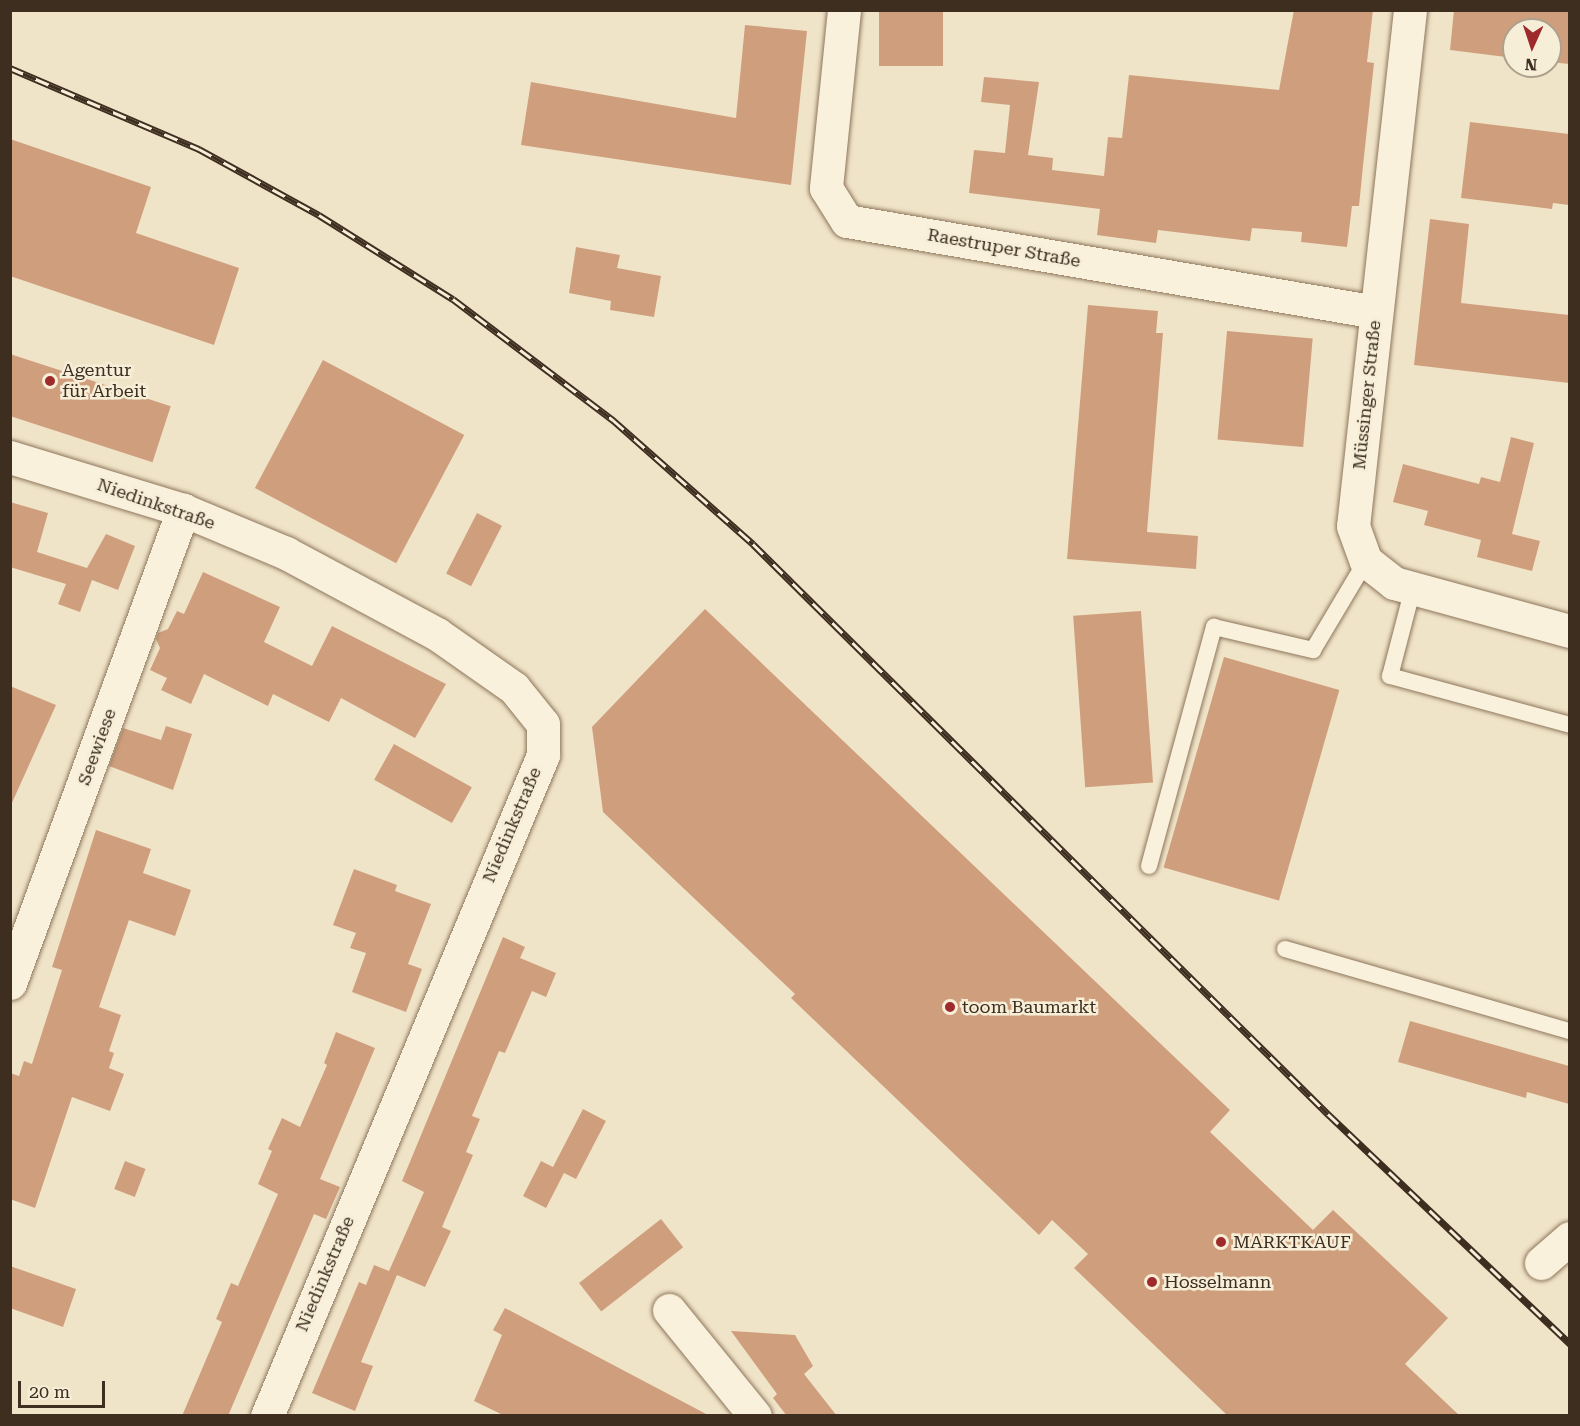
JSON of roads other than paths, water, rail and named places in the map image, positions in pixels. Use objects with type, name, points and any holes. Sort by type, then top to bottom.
[{"type":"street","name":"Raestruper Straße","points":[[844,10],[826,189],[847,221],[1376,312]]},
{"type":"street","name":"Müssinger Straße","points":[[1366,561],[1353,526],[1410,10]]},
{"type":"street","name":"Niedinkstraße","points":[[10,457],[183,510],[286,553],[437,634],[514,688],[543,724],[543,754],[267,1416]]},
{"type":"street","name":"Seewiese","points":[[10,983],[183,510]]},
{"type":"street","points":[[1366,561],[1394,583],[1569,630]]},
{"type":"street","points":[[1541,1263],[1569,1238]]},
{"type":"street","points":[[669,1310],[755,1416]]},
{"type":"lane","points":[[1149,866],[1215,627],[1312,650],[1366,561]]},
{"type":"lane","points":[[1413,588],[1390,676],[1569,725]]},
{"type":"lane","points":[[1286,949],[1569,1031]]},
{"type":"railway","points":[[10,68],[199,149],[319,215],[453,299],[613,420],[753,544],[1328,1114],[1570,1344]]},
{"type":"place","name":"Agentur für Arbeit","points":[[50,381]]},
{"type":"place","name":"toom Baumarkt","points":[[950,1007]]},
{"type":"place","name":"MARKTKAUF","points":[[1221,1242]]},
{"type":"place","name":"Hosselmann","points":[[1152,1282]]}]
